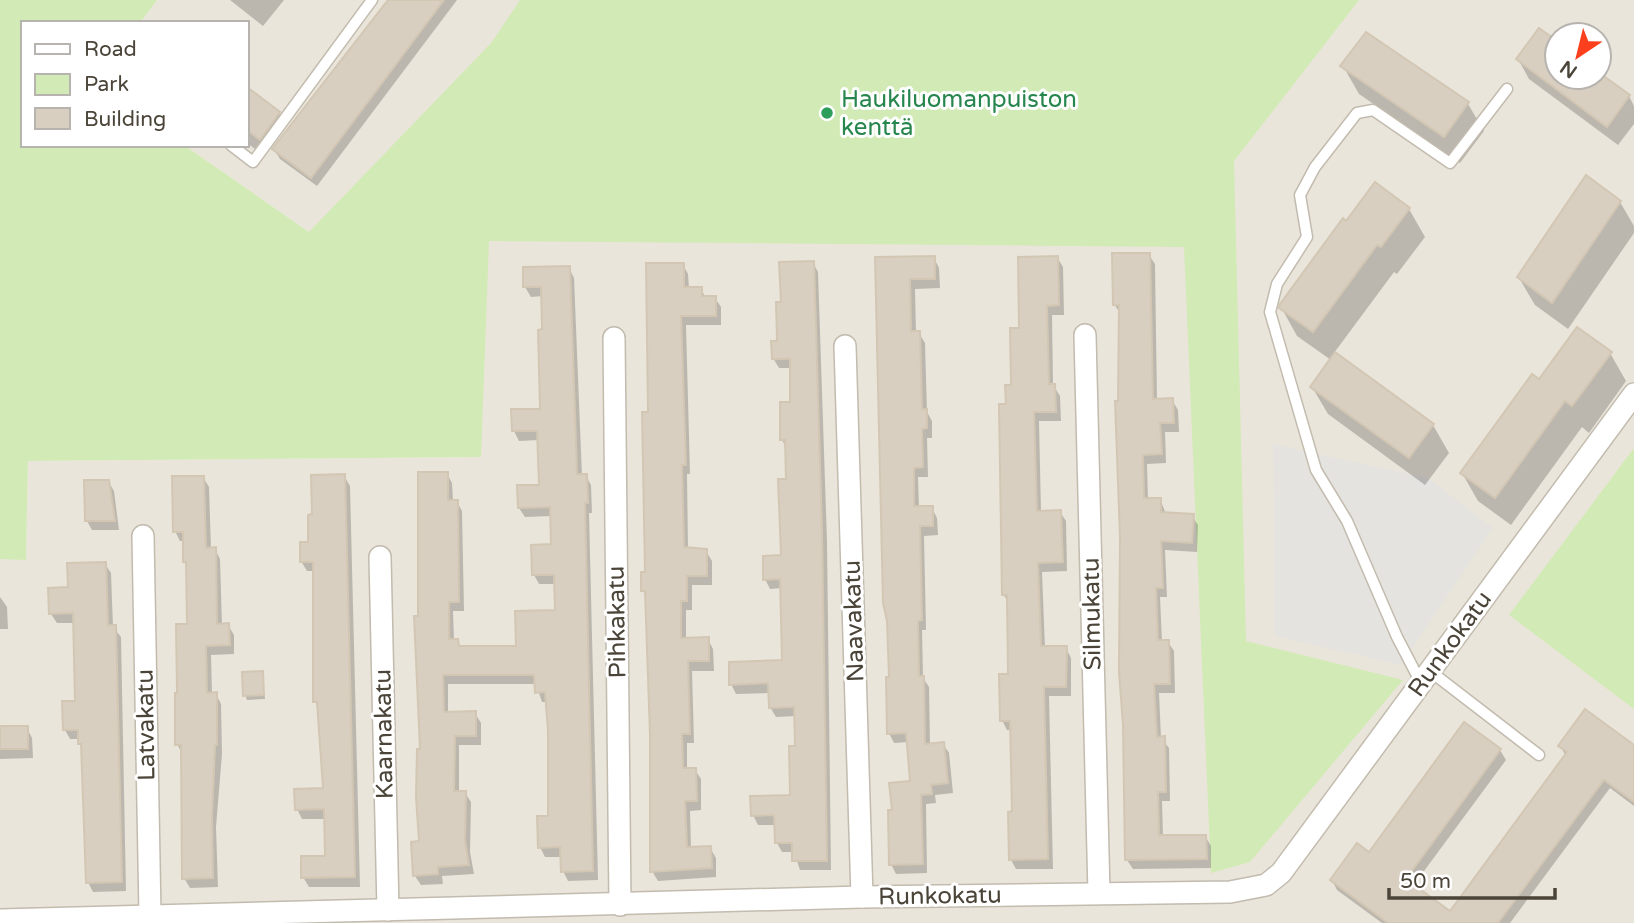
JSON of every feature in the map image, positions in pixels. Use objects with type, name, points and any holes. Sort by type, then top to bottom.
[{"type":"street","name":"Silmukatu","points":[[1085,335],[1099,894]]},
{"type":"street","name":"Pihkakatu","points":[[614,338],[620,905]]},
{"type":"street","name":"Naavakatu","points":[[845,346],[862,897]]},
{"type":"street","name":"Runkokatu","points":[[0,920],[862,897],[1236,892],[1266,885],[1281,873],[1634,394]]},
{"type":"street","name":"Latvakatu","points":[[143,536],[150,915]]},
{"type":"street","name":"Kaarnakatu","points":[[380,557],[388,910]]},
{"type":"lane","points":[[233,147],[253,162],[372,0]]},
{"type":"lane","points":[[1507,89],[1450,163],[1373,110],[1357,113],[1315,167],[1300,195],[1307,237],[1277,284],[1270,312],[1316,470],[1347,521],[1397,637],[1426,677],[1539,755]]},
{"type":"shaded area","points":[[157,0],[1634,0],[1634,923],[0,923],[0,559],[26,559],[28,461],[481,457],[309,232],[187,147],[248,147],[248,21],[141,21]]},
{"type":"shaded area","points":[[1273,444],[1428,478],[1493,528],[1401,665],[1274,636]]},
{"type":"green space","points":[[0,0],[157,0],[141,21],[21,21],[21,147],[187,147],[309,232],[492,42],[520,0],[1359,0],[1234,161],[1246,641],[1403,680],[1250,862],[1211,873],[1184,247],[489,241],[481,457],[28,461],[26,560],[0,559]]},
{"type":"green space","points":[[1634,448],[1634,709],[1509,615]]},
{"type":"building","points":[[388,0],[444,0],[311,178],[272,149]]},
{"type":"building","points":[[1539,28],[1543,31],[1543,79],[1516,59]]},
{"type":"building","points":[[1366,32],[1469,102],[1444,137],[1340,66]]},
{"type":"building","points":[[1613,83],[1630,95],[1607,127],[1559,91],[1613,91]]},
{"type":"building","points":[[248,88],[280,112],[260,140],[248,131]]},
{"type":"building","points":[[1586,175],[1621,201],[1552,303],[1517,277]]},
{"type":"building","points":[[1375,182],[1410,208],[1381,247],[1377,245],[1313,332],[1279,308],[1280,304],[1343,218],[1346,221]]},
{"type":"building","points":[[1112,253],[1150,253],[1153,399],[1173,398],[1174,423],[1160,423],[1162,454],[1143,455],[1144,498],[1161,498],[1161,512],[1194,514],[1192,543],[1161,541],[1163,588],[1156,588],[1158,640],[1169,640],[1170,684],[1154,684],[1157,737],[1165,736],[1166,792],[1158,792],[1159,835],[1206,835],[1207,859],[1125,860],[1115,401],[1118,401],[1119,305],[1113,305]]},
{"type":"building","points":[[935,256],[935,279],[910,279],[911,331],[920,331],[922,409],[927,409],[927,428],[922,429],[923,467],[914,468],[914,506],[933,506],[933,526],[920,526],[922,620],[918,621],[919,676],[924,676],[925,744],[944,742],[948,783],[931,785],[932,794],[921,795],[923,864],[889,865],[888,810],[892,810],[889,783],[910,781],[906,733],[887,734],[886,677],[889,677],[887,621],[883,603],[875,257]]},
{"type":"building","points":[[1058,256],[1059,305],[1047,306],[1049,384],[1055,384],[1056,412],[1034,412],[1037,511],[1061,510],[1063,562],[1038,563],[1041,646],[1067,646],[1066,687],[1044,687],[1048,859],[1009,860],[1008,812],[1012,811],[1010,721],[1000,721],[999,674],[1008,674],[1007,595],[1002,595],[999,404],[1006,404],[1005,385],[1011,385],[1010,328],[1019,328],[1018,257]]},
{"type":"building","points":[[814,261],[822,530],[827,861],[792,861],[792,843],[775,843],[774,815],[751,816],[750,796],[790,795],[789,746],[795,746],[794,707],[769,708],[768,683],[729,685],[729,662],[782,660],[780,579],[763,580],[763,556],[781,555],[778,479],[786,479],[785,440],[780,440],[780,402],[790,402],[790,359],[772,359],[771,341],[777,341],[776,302],[781,302],[779,262]]},
{"type":"building","points":[[646,263],[684,263],[684,287],[702,287],[702,296],[716,296],[716,316],[681,316],[686,465],[682,465],[684,547],[707,549],[707,576],[687,576],[687,601],[681,601],[681,638],[709,637],[709,661],[688,661],[690,734],[682,734],[683,768],[696,768],[697,801],[685,801],[687,847],[711,846],[712,868],[650,872],[650,735],[645,591],[641,591],[641,572],[645,572],[642,412],[648,412]]},
{"type":"building","points":[[570,266],[577,474],[587,474],[588,503],[585,503],[593,871],[561,872],[560,847],[538,848],[537,816],[548,816],[548,731],[545,692],[535,693],[534,675],[443,675],[444,712],[476,711],[476,736],[455,736],[454,791],[466,791],[465,841],[469,865],[438,867],[438,874],[413,876],[411,842],[419,841],[416,797],[417,749],[420,749],[414,616],[418,616],[418,472],[448,472],[448,500],[458,500],[459,602],[449,602],[449,639],[458,639],[459,646],[516,646],[515,611],[555,610],[554,575],[532,575],[531,545],[551,544],[550,507],[518,508],[517,485],[539,485],[537,431],[512,431],[511,409],[540,409],[538,330],[542,329],[541,287],[523,287],[523,267]]},
{"type":"building","points":[[1577,327],[1612,352],[1572,406],[1565,401],[1495,498],[1460,473],[1532,374],[1539,379]]},
{"type":"building","points":[[1335,352],[1434,424],[1409,458],[1310,387]]},
{"type":"building","points":[[345,474],[355,877],[301,878],[301,856],[325,856],[324,809],[295,810],[294,789],[323,788],[317,702],[313,702],[313,562],[300,562],[300,542],[308,542],[308,515],[312,514],[311,475]]},
{"type":"building","points":[[172,476],[204,476],[206,548],[216,547],[217,624],[229,623],[230,645],[206,646],[207,693],[217,692],[217,745],[212,816],[213,878],[182,879],[181,745],[175,745],[175,693],[176,624],[187,624],[186,562],[183,562],[183,532],[173,532]]},
{"type":"building","points":[[84,480],[109,480],[115,521],[85,521]]},
{"type":"building","points":[[106,562],[108,625],[116,625],[122,882],[86,883],[81,744],[78,744],[78,730],[63,730],[62,701],[75,701],[73,613],[49,614],[48,588],[68,587],[67,563]]},
{"type":"building","points":[[263,671],[264,695],[243,696],[242,672]]},
{"type":"building","points":[[1585,709],[1634,745],[1634,802],[1604,780],[1498,923],[1388,923],[1330,880],[1357,843],[1369,852],[1464,722],[1501,749],[1406,879],[1450,911],[1567,752],[1558,746]]},
{"type":"building","points":[[0,726],[28,726],[28,749],[0,749]]},
{"type":"place","name":"Haukiluomanpuiston kenttä","points":[[827,113]]}]
